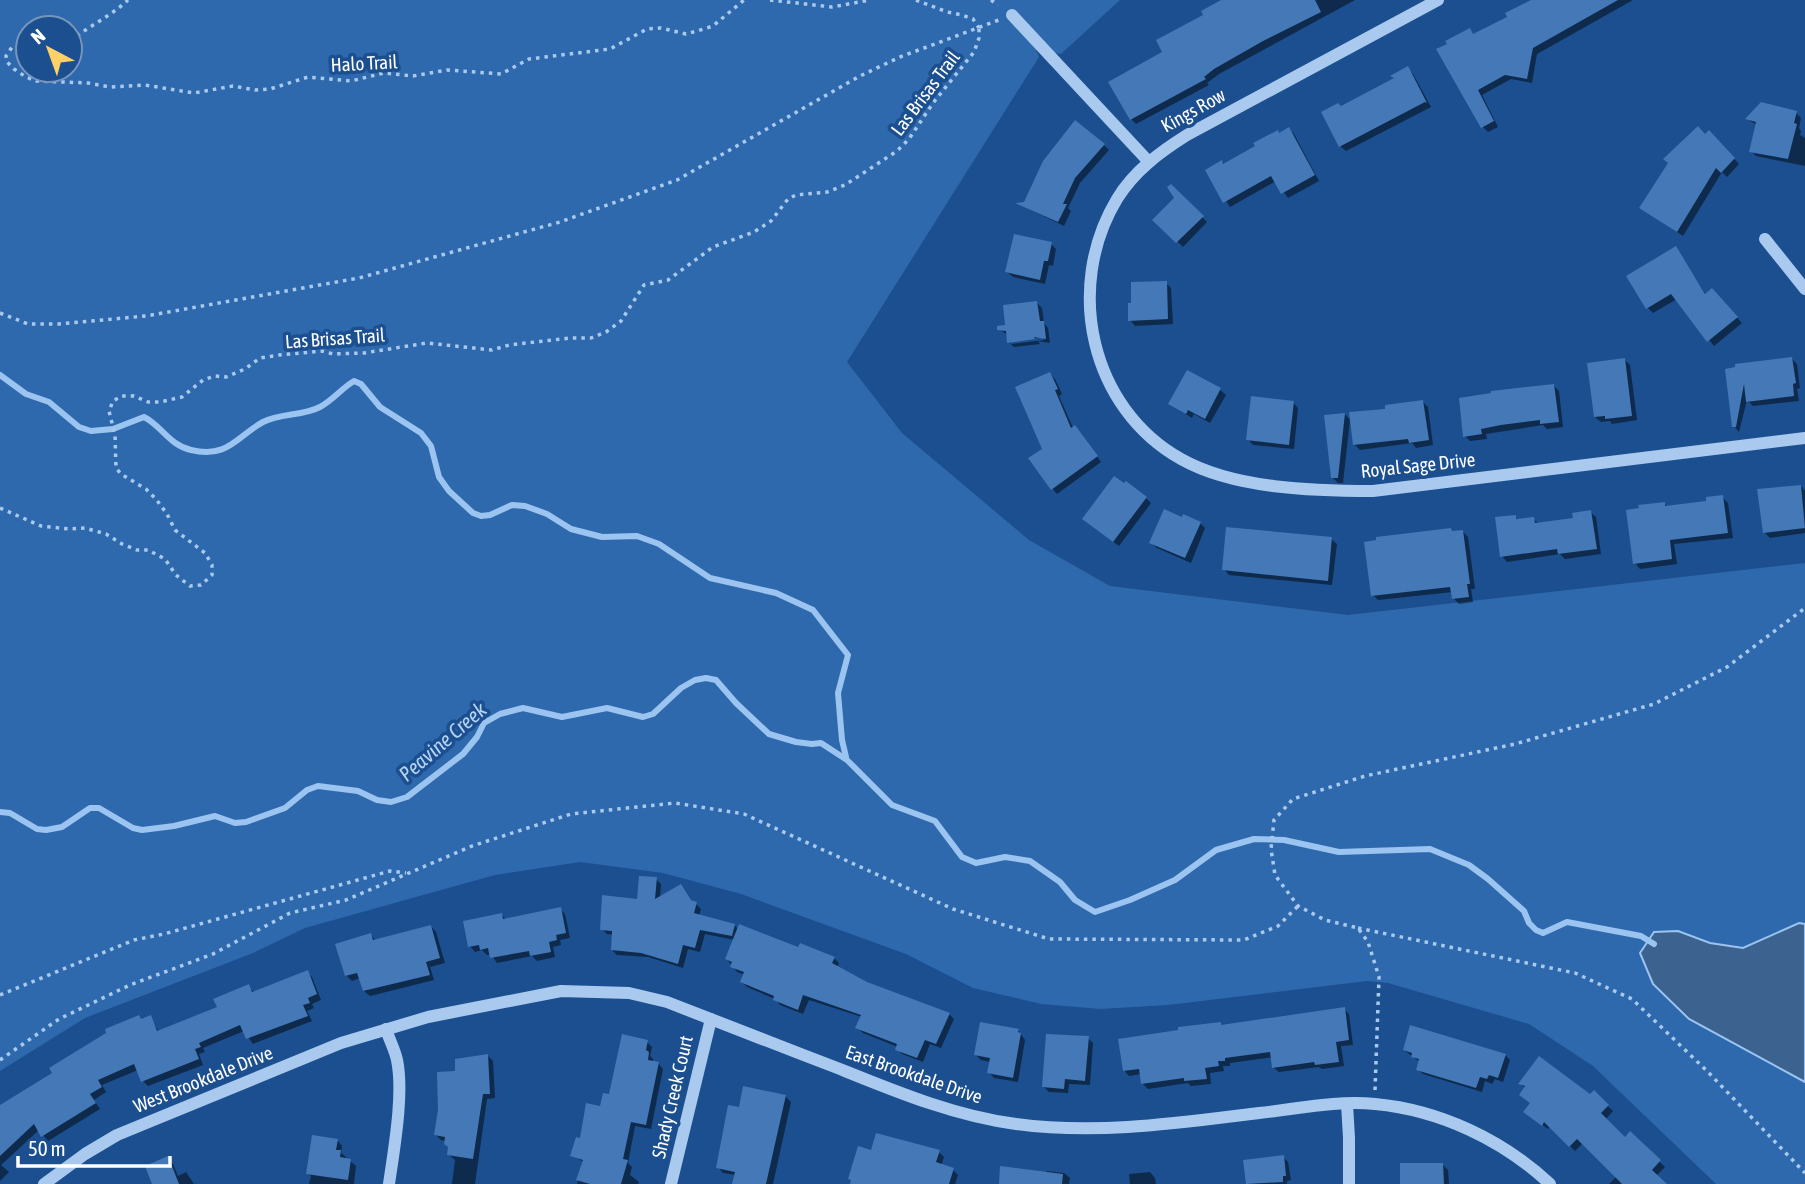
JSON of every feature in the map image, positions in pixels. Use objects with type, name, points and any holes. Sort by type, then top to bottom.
[{"type":"street","name":"Kings Row","points":[[1095,347],[1089,305],[1094,255],[1103,227],[1118,198],[1149,162],[1162,150],[1187,135],[1438,0]]},
{"type":"street","points":[[1012,15],[1149,162]]},
{"type":"street","points":[[1765,239],[1805,289]]},
{"type":"street","name":"Royal Sage Drive","points":[[1095,347],[1115,394],[1134,421],[1155,441],[1206,471],[1239,481],[1339,491],[1373,491],[1805,438]]},
{"type":"street","name":"East Brookdale Drive","points":[[386,1029],[428,1017],[561,991],[629,993],[667,1002],[932,1104],[976,1117],[1063,1129],[1145,1128],[1347,1104],[1374,1104],[1443,1119],[1480,1134],[1511,1151],[1550,1184]]},
{"type":"street","name":"Shady Creek Court","points":[[671,1184],[711,1019]]},
{"type":"street","points":[[386,1029],[398,1060],[397,1130],[388,1184]]},
{"type":"street","name":"West Brookdale Drive","points":[[44,1184],[117,1135],[341,1043],[386,1029]]},
{"type":"street","points":[[1347,1104],[1349,1184]]},
{"type":"path","points":[[84,31],[111,15],[128,0]]},
{"type":"path","name":"Halo Trail","points":[[84,83],[110,87],[145,85],[194,93],[233,86],[255,90],[270,89],[308,77],[351,81],[384,73],[414,76],[447,70],[501,74],[528,60],[610,49],[647,29],[661,28],[686,34],[705,29],[713,26],[744,0]]},
{"type":"path","points":[[770,0],[832,7],[870,0]]},
{"type":"path","points":[[0,313],[28,324],[146,316],[359,278],[560,222],[677,180],[860,75],[979,28],[972,19],[916,0]]},
{"type":"path","name":"Las Brisas Trail","points":[[0,508],[41,526],[85,528],[106,534],[137,550],[148,550],[164,559],[176,575],[190,586],[201,585],[212,575],[212,565],[205,554],[175,530],[167,514],[146,489],[116,468],[115,435],[109,411],[113,401],[122,396],[134,396],[148,402],[182,397],[203,380],[215,376],[226,377],[245,369],[260,358],[270,356],[323,351],[333,354],[364,353],[427,343],[492,351],[509,345],[591,338],[606,332],[621,321],[644,285],[668,280],[713,247],[754,232],[771,222],[788,199],[796,195],[827,192],[845,185],[897,151],[909,139],[933,103],[974,52],[979,28]]},
{"type":"path","name":"Halo Trail","points":[[14,47],[6,55],[7,62],[14,68]]},
{"type":"path","points":[[1805,608],[1727,667],[1654,705],[1515,744],[1364,776],[1293,799],[1274,820],[1270,849],[1275,875],[1298,906],[1325,920],[1575,973],[1632,999],[1707,1071],[1805,1173]]},
{"type":"path","points":[[0,1060],[59,1019],[130,985],[213,954],[290,913],[346,900],[472,846],[571,814],[675,803],[744,814],[953,909],[1049,939],[1244,940],[1278,926],[1298,906]]},
{"type":"path","points":[[0,995],[134,940],[390,871],[408,874]]},
{"type":"path","points":[[1358,928],[1368,942],[1379,977],[1374,1104]]},
{"type":"shaded area","points":[[0,0],[1120,0],[1061,54],[1036,50],[1039,57],[847,362],[902,433],[1029,540],[1110,586],[1348,615],[1805,563],[1805,1184],[1716,1184],[1593,1066],[1529,1024],[1388,983],[1367,981],[1168,1005],[1100,1009],[1041,1004],[973,988],[906,954],[741,894],[663,873],[580,862],[495,875],[305,928],[253,953],[85,1018],[0,1071]]},
{"type":"shaded area","points":[[1799,923],[1805,924],[1805,1082],[1689,1019],[1653,984],[1640,953],[1654,932],[1678,931],[1710,943],[1743,948]]},
{"type":"building","points":[[1221,0],[1315,0],[1321,12],[1263,41],[1214,69],[1204,77],[1206,79],[1130,120],[1108,82],[1162,52],[1156,40],[1203,15],[1201,11]]},
{"type":"building","points":[[1531,0],[1618,0],[1533,48],[1527,79],[1505,75],[1478,90],[1494,121],[1481,128],[1436,49],[1470,28],[1473,34],[1507,17],[1505,13]]},
{"type":"building","points":[[1408,66],[1427,103],[1339,147],[1321,112],[1338,103],[1341,106],[1394,78],[1390,76]]},
{"type":"building","points":[[1761,102],[1797,111],[1794,123],[1797,124],[1788,159],[1749,152],[1756,122],[1745,119]]},
{"type":"building","points":[[1075,120],[1105,144],[1075,178],[1058,222],[1015,203],[1024,202],[1043,161]]},
{"type":"building","points":[[1698,126],[1705,134],[1709,130],[1735,158],[1721,173],[1716,168],[1677,232],[1639,208],[1668,163],[1663,159]]},
{"type":"building","points":[[1289,127],[1315,175],[1281,194],[1271,176],[1223,203],[1205,170],[1222,160],[1223,164],[1255,146],[1253,143]]},
{"type":"building","points":[[1171,184],[1204,216],[1176,243],[1152,220],[1174,198],[1167,187]]},
{"type":"building","points":[[1014,234],[1052,242],[1040,280],[1005,272]]},
{"type":"building","points":[[1676,246],[1705,294],[1712,288],[1738,317],[1707,342],[1671,294],[1646,309],[1626,276]]},
{"type":"building","points":[[1167,281],[1168,319],[1128,321],[1131,282]]},
{"type":"building","points":[[1037,301],[1040,321],[1044,321],[1046,339],[1034,337],[1035,339],[1007,343],[1006,331],[997,330],[997,326],[1005,325],[1003,305]]},
{"type":"building","points":[[1792,357],[1796,383],[1793,384],[1794,396],[1746,402],[1744,384],[1736,427],[1732,427],[1725,369],[1735,367],[1735,364]]},
{"type":"building","points":[[1625,358],[1632,416],[1605,419],[1605,416],[1594,417],[1587,363]]},
{"type":"building","points":[[1187,370],[1221,388],[1205,419],[1188,410],[1186,414],[1168,404]]},
{"type":"building","points":[[1050,372],[1071,428],[1075,425],[1098,456],[1051,490],[1028,458],[1042,449],[1015,387]]},
{"type":"building","points":[[1554,384],[1559,422],[1540,424],[1540,420],[1501,425],[1481,429],[1482,434],[1463,437],[1459,398],[1491,391]]},
{"type":"building","points":[[1251,396],[1294,401],[1289,445],[1246,440]]},
{"type":"building","points":[[1423,400],[1429,440],[1409,443],[1408,439],[1353,445],[1349,412],[1385,409],[1385,405]]},
{"type":"building","points":[[1345,413],[1338,478],[1331,478],[1324,415]]},
{"type":"building","points":[[1114,476],[1124,483],[1126,481],[1147,497],[1113,542],[1082,519]]},
{"type":"building","points":[[1801,485],[1805,528],[1763,533],[1757,489]]},
{"type":"building","points":[[1723,495],[1728,533],[1670,540],[1672,559],[1633,564],[1626,510],[1639,508],[1638,505],[1665,502],[1665,506],[1706,501],[1706,497]]},
{"type":"building","points":[[1164,509],[1201,522],[1185,558],[1149,543]]},
{"type":"building","points":[[1591,510],[1597,549],[1558,554],[1557,549],[1500,557],[1495,517],[1534,517],[1535,523],[1573,518],[1572,513]]},
{"type":"building","points":[[1226,527],[1332,537],[1328,581],[1222,570]]},
{"type":"building","points":[[1451,528],[1452,531],[1463,530],[1470,584],[1467,584],[1469,597],[1452,599],[1450,587],[1371,596],[1364,542],[1376,540],[1376,537]]},
{"type":"building","points":[[639,876],[657,877],[655,899],[681,884],[691,900],[697,902],[694,913],[735,924],[732,936],[700,930],[695,948],[683,945],[678,964],[641,953],[611,950],[612,931],[600,930],[602,895],[637,899]]},
{"type":"building","points":[[561,907],[566,933],[556,935],[557,940],[549,942],[551,952],[530,956],[529,951],[490,958],[488,948],[480,950],[479,945],[468,947],[463,921],[502,913],[503,919]]},
{"type":"building","points":[[739,924],[798,947],[800,943],[835,957],[832,963],[867,982],[950,1013],[936,1044],[925,1040],[917,1058],[895,1050],[897,1044],[855,1028],[861,1015],[803,995],[798,1010],[773,1000],[774,996],[740,982],[744,972],[730,967],[732,962],[725,959]]},
{"type":"building","points":[[431,925],[440,958],[426,962],[430,975],[363,991],[357,973],[345,976],[335,944],[371,933],[373,940]]},
{"type":"building","points":[[308,970],[317,994],[308,998],[310,1003],[303,1005],[308,1016],[246,1039],[240,1025],[199,1043],[201,1047],[195,1049],[199,1059],[141,1082],[134,1064],[98,1080],[102,1087],[90,1094],[96,1103],[41,1137],[34,1124],[0,1156],[0,1105],[52,1073],[49,1068],[106,1033],[105,1029],[139,1015],[141,1019],[151,1015],[157,1031],[217,1007],[213,999],[249,984],[252,992]]},
{"type":"building","points":[[1345,1007],[1349,1040],[1336,1042],[1339,1062],[1315,1065],[1314,1062],[1272,1068],[1270,1052],[1218,1061],[1219,1066],[1205,1068],[1207,1079],[1184,1081],[1184,1078],[1141,1084],[1139,1069],[1123,1071],[1118,1039],[1178,1030],[1178,1027],[1221,1022],[1221,1025]]},
{"type":"building","points":[[980,1022],[1019,1029],[1018,1032],[1021,1033],[1013,1078],[987,1073],[990,1058],[974,1055]]},
{"type":"building","points":[[1410,1025],[1506,1054],[1498,1078],[1489,1075],[1487,1079],[1480,1077],[1476,1088],[1416,1070],[1419,1059],[1411,1057],[1412,1053],[1403,1050]]},
{"type":"building","points":[[622,1034],[648,1040],[648,1060],[659,1062],[646,1125],[631,1122],[623,1159],[628,1160],[621,1184],[590,1184],[576,1180],[583,1160],[570,1156],[576,1137],[580,1138],[586,1103],[600,1106],[603,1093],[609,1094]]},
{"type":"building","points":[[1046,1034],[1089,1036],[1085,1081],[1065,1079],[1064,1089],[1042,1087]]},
{"type":"building","points":[[488,1054],[490,1094],[483,1094],[473,1159],[447,1155],[445,1137],[434,1135],[438,1110],[437,1072],[455,1071],[455,1059]]},
{"type":"building","points":[[1539,1056],[1590,1094],[1594,1090],[1609,1105],[1601,1113],[1625,1137],[1630,1131],[1661,1160],[1652,1170],[1667,1184],[1622,1184],[1577,1139],[1569,1147],[1544,1122],[1542,1126],[1523,1112],[1530,1103],[1519,1095],[1525,1086],[1518,1084]]},
{"type":"building","points":[[743,1086],[786,1095],[766,1184],[732,1184],[735,1172],[716,1168],[728,1105],[739,1107]]},
{"type":"building","points":[[876,1133],[940,1150],[936,1162],[954,1168],[949,1184],[850,1184],[851,1180],[848,1179],[858,1146],[871,1150]]},
{"type":"building","points":[[312,1135],[338,1139],[336,1150],[341,1150],[340,1157],[351,1159],[348,1180],[306,1174]]},
{"type":"building","points":[[1284,1155],[1286,1176],[1283,1176],[1283,1182],[1246,1184],[1243,1160]]},
{"type":"building","points":[[168,1156],[179,1184],[152,1184],[145,1166]]},
{"type":"building","points":[[1400,1163],[1443,1163],[1444,1184],[1400,1184]]},
{"type":"building","points":[[1000,1166],[1063,1174],[1062,1184],[999,1184]]},
{"type":"waterway","points":[[0,375],[26,394],[49,402],[79,427],[91,431],[113,429],[144,417],[183,448],[204,452],[223,449],[270,419],[320,407],[354,381],[361,384],[380,407],[421,433],[431,446],[439,477],[449,491],[473,513],[490,515],[512,505],[525,506],[547,514],[571,529],[602,537],[637,536],[659,544],[710,578],[776,593],[813,610],[848,655],[838,693],[846,757]]},
{"type":"waterway","name":"Peavine Creek","points":[[0,812],[10,813],[37,829],[46,830],[62,827],[90,808],[99,808],[133,828],[142,830],[215,816],[235,823],[246,822],[285,808],[307,790],[318,786],[358,791],[377,800],[391,802],[407,797],[463,754],[484,723],[500,714],[523,708],[562,717],[607,708],[643,717],[653,714],[681,688],[695,680],[706,678],[716,680],[769,734],[796,742],[821,743],[847,760],[892,805],[935,821],[962,857],[976,863],[1005,857],[1030,861],[1060,882],[1075,900],[1095,912],[1175,880],[1216,850],[1254,839],[1284,840],[1339,852],[1430,849],[1469,865],[1488,879],[1524,911],[1529,923],[1536,930],[1543,933],[1567,922],[1641,936],[1654,944]]}]
